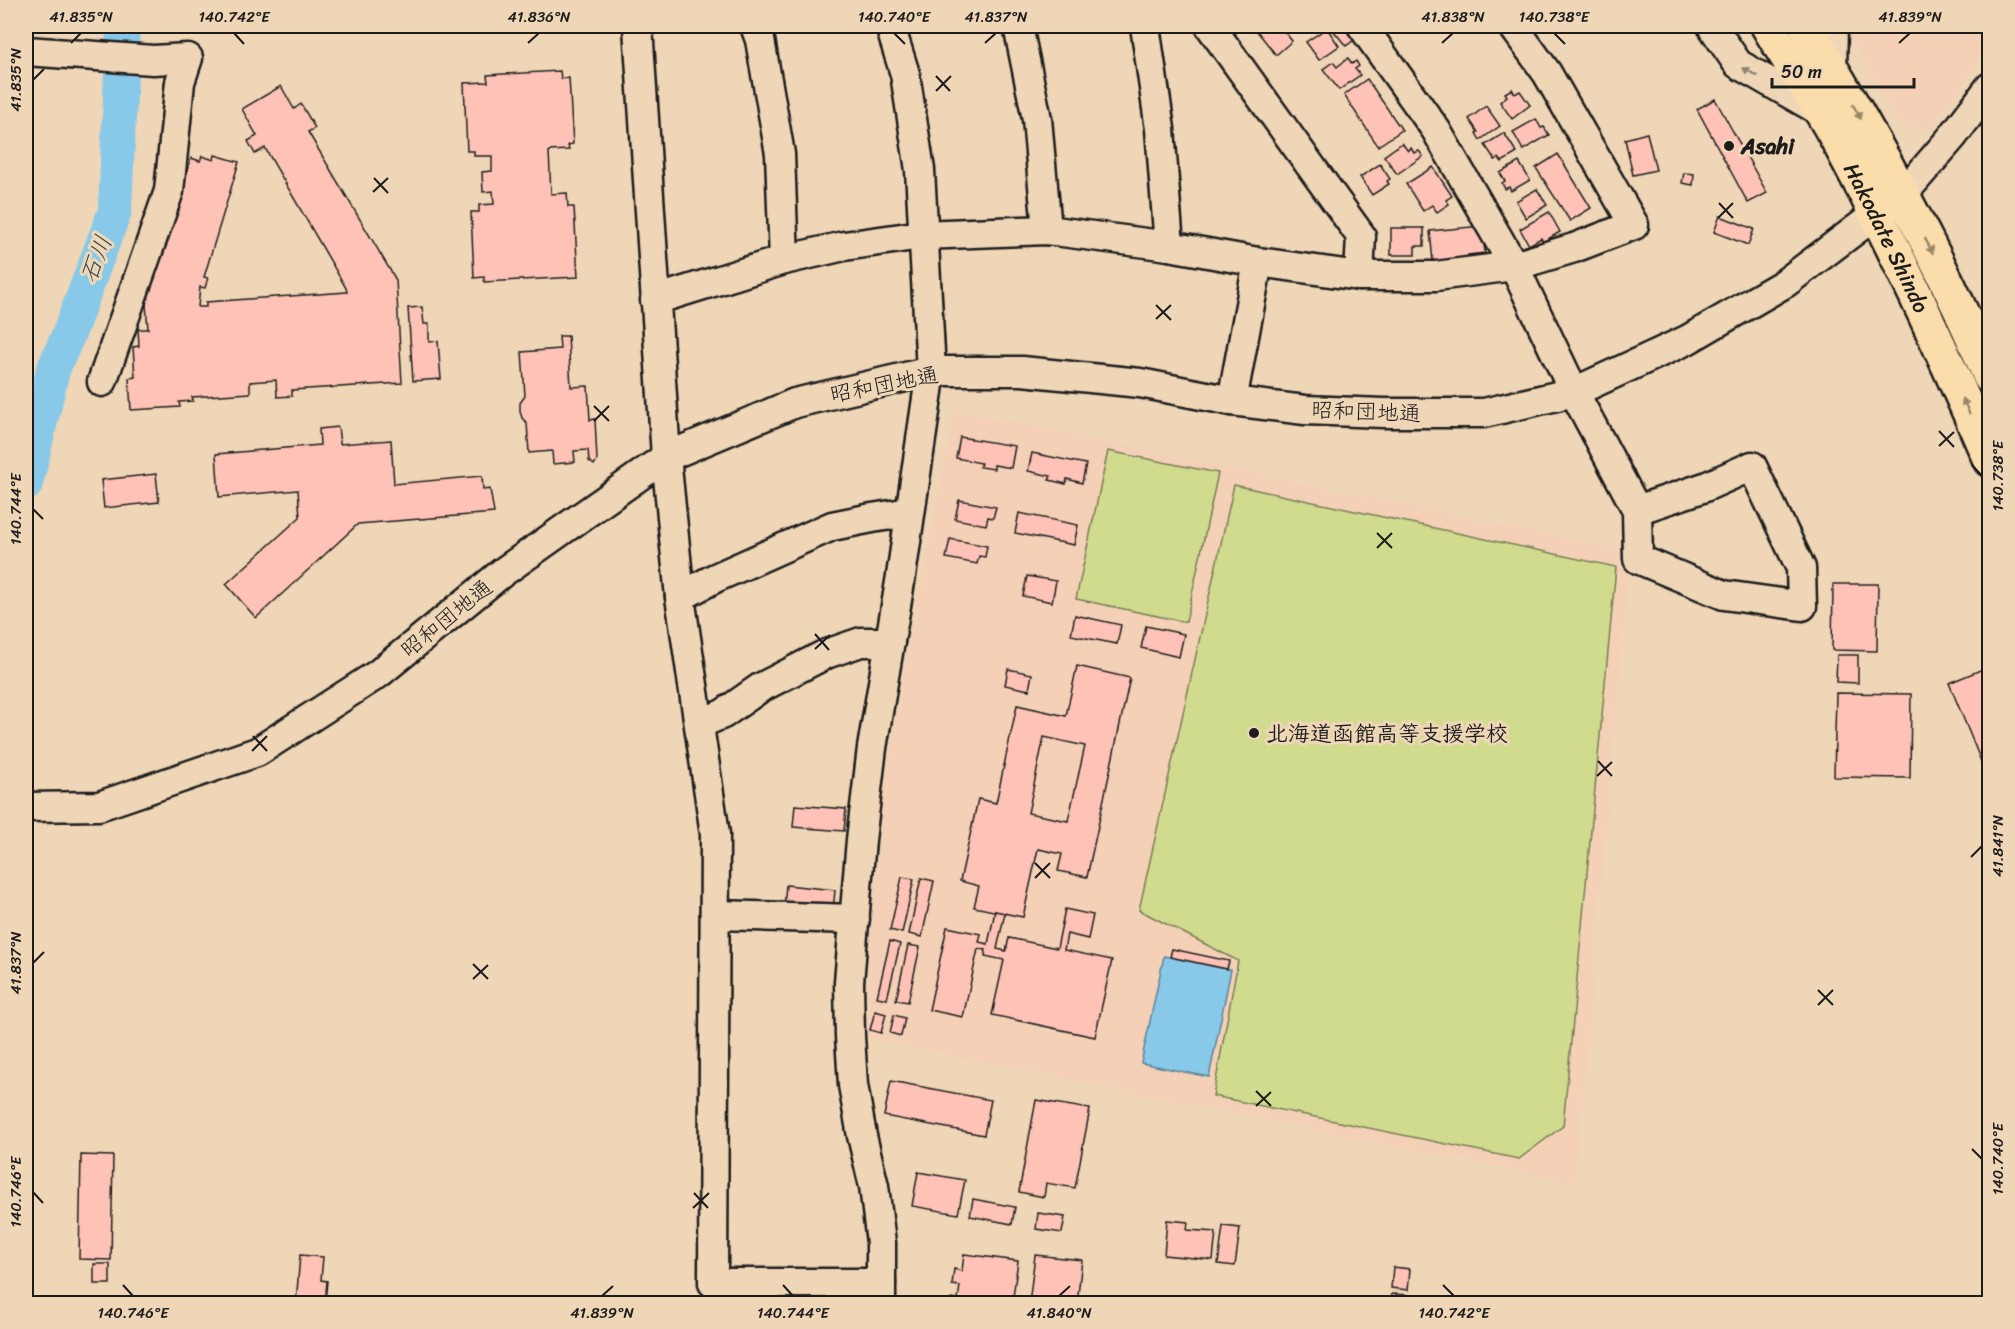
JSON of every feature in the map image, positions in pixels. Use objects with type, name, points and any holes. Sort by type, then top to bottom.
[{"type":"highway","name":"Hakodate Shindo","points":[[1768,26],[1835,136],[1877,215],[1944,356],[1989,460]]},
{"type":"highway","name":"Hakodate Shindo","points":[[1806,26],[1903,194],[1979,335],[1989,376]]},
{"type":"street","points":[[640,26],[638,27],[666,457],[680,597],[715,834],[713,1283],[881,1293],[881,1243],[874,1186],[853,1085],[849,982],[860,850],[871,760],[931,371],[920,170],[905,74],[890,26]]},
{"type":"street","points":[[755,26],[760,40],[780,154],[784,260]]},
{"type":"street","points":[[1018,26],[1037,119],[1047,230]]},
{"type":"street","points":[[1145,26],[1160,129],[1169,246]]},
{"type":"street","points":[[1210,26],[1361,236],[1359,276]]},
{"type":"street","points":[[1362,26],[1436,130],[1514,266],[1574,392],[1637,510],[1638,559],[1724,595],[1802,606],[1802,568],[1752,466],[1705,487],[1637,510]]},
{"type":"street","points":[[655,300],[784,260],[844,246],[922,235],[1047,230],[1169,246],[1258,262],[1359,276],[1436,276],[1514,266],[1574,248],[1634,225],[1547,73],[1513,26]]},
{"type":"street","points":[[1712,26],[1737,64],[1820,111]]},
{"type":"street","points":[[1832,69],[1833,26]]},
{"type":"street","points":[[26,51],[153,60],[188,58],[180,82],[169,190],[102,382]]},
{"type":"street","name":"昭和団地通","points":[[26,807],[99,806],[256,752],[378,674],[502,572],[666,457],[795,403],[931,371],[1022,371],[1140,383],[1232,401],[1305,410],[1383,413],[1484,413],[1574,392],[1687,340],[1785,283],[1903,194],[1953,136],[1989,87]]},
{"type":"street","points":[[1232,401],[1258,262]]},
{"type":"street","points":[[680,597],[715,578],[832,526],[910,512]]},
{"type":"street","points":[[699,724],[723,714],[760,688],[826,654],[861,642],[890,642]]},
{"type":"street","points":[[716,915],[855,919]]},
{"type":"shaded area","points":[[1843,26],[1989,26],[1989,46],[1929,129],[1900,123]]},
{"type":"shaded area","name":"北海道函館高等支援学校","points":[[955,410],[1630,552],[1575,1183],[867,1038],[868,980],[883,800],[905,665]]},
{"type":"green space","points":[[1108,451],[1218,473],[1186,622],[1076,599]]},
{"type":"green space","points":[[1234,485],[1616,567],[1563,1126],[1519,1159],[1213,1096],[1238,961],[1139,910]]},
{"type":"water","points":[[1164,956],[1231,970],[1209,1077],[1141,1063]]},
{"type":"building","points":[[1253,26],[1280,26],[1292,41],[1276,55]]},
{"type":"building","points":[[1339,26],[1349,26],[1358,37],[1346,46],[1333,30]]},
{"type":"building","points":[[1327,28],[1339,46],[1319,60],[1306,42]]},
{"type":"building","points":[[1348,58],[1352,64],[1356,61],[1359,66],[1355,69],[1360,75],[1339,90],[1323,69],[1333,62],[1337,67]]},
{"type":"building","points":[[560,71],[561,79],[569,78],[573,144],[568,145],[569,150],[549,151],[551,194],[567,193],[568,207],[574,207],[578,277],[484,282],[484,277],[474,278],[471,212],[479,212],[479,205],[494,204],[493,191],[483,192],[482,172],[492,171],[492,156],[474,156],[474,151],[467,151],[464,83],[488,82],[487,75]]},
{"type":"building","points":[[1367,79],[1402,130],[1378,146],[1344,95]]},
{"type":"building","points":[[281,86],[294,109],[301,104],[315,128],[308,132],[396,280],[402,383],[292,390],[292,396],[277,397],[276,380],[250,382],[250,393],[192,397],[193,401],[179,402],[180,407],[131,410],[129,378],[135,377],[133,347],[139,346],[138,329],[148,329],[146,304],[191,158],[200,161],[202,156],[214,160],[215,155],[239,162],[204,277],[208,278],[205,288],[200,287],[198,307],[206,307],[206,302],[347,292],[265,148],[255,154],[248,141],[257,136],[242,109]]},
{"type":"building","points":[[1512,89],[1515,94],[1520,91],[1530,105],[1512,119],[1500,102],[1507,96],[1505,93]]},
{"type":"building","points":[[1715,99],[1767,193],[1748,203],[1697,109]]},
{"type":"building","points":[[1486,106],[1500,126],[1480,140],[1476,133],[1478,132],[1469,119]]},
{"type":"building","points":[[1536,119],[1549,135],[1523,150],[1513,132]]},
{"type":"building","points":[[1504,133],[1517,153],[1502,162],[1499,158],[1495,160],[1485,145]]},
{"type":"building","points":[[1647,133],[1656,170],[1633,175],[1625,139]]},
{"type":"building","points":[[1402,143],[1408,151],[1411,148],[1414,153],[1419,151],[1423,156],[1397,174],[1384,156]]},
{"type":"building","points":[[1558,154],[1591,208],[1570,221],[1536,168]]},
{"type":"building","points":[[1519,162],[1530,180],[1511,191],[1509,187],[1505,189],[1502,183],[1505,181],[1500,173]]},
{"type":"building","points":[[1380,164],[1390,179],[1387,181],[1389,184],[1372,195],[1360,177]]},
{"type":"building","points":[[1433,167],[1452,196],[1446,200],[1449,204],[1437,212],[1432,205],[1423,211],[1406,184]]},
{"type":"building","points":[[1684,173],[1694,174],[1693,185],[1682,183]]},
{"type":"building","points":[[1537,189],[1547,205],[1526,218],[1516,201]]},
{"type":"building","points":[[1549,212],[1560,232],[1543,242],[1541,238],[1529,245],[1520,229]]},
{"type":"building","points":[[1720,216],[1754,229],[1748,245],[1714,232]]},
{"type":"building","points":[[1482,226],[1485,253],[1468,255],[1469,259],[1433,262],[1430,231]]},
{"type":"building","points":[[1391,228],[1424,228],[1424,246],[1415,246],[1415,255],[1391,255]]},
{"type":"building","points":[[26,233],[30,234],[28,242],[34,244],[26,270]]},
{"type":"building","points":[[422,307],[424,324],[429,324],[429,342],[438,341],[441,379],[413,381],[408,308]]},
{"type":"building","points":[[559,336],[568,336],[571,387],[588,386],[590,420],[595,419],[597,460],[594,465],[589,461],[588,450],[574,451],[575,462],[553,464],[552,451],[529,453],[527,423],[520,411],[520,403],[525,396],[522,352],[560,349]]},
{"type":"building","points":[[338,427],[340,444],[391,440],[394,484],[482,476],[483,490],[490,489],[494,513],[358,524],[256,618],[226,584],[300,517],[298,490],[219,497],[216,454],[320,445],[319,429]]},
{"type":"building","points":[[960,437],[1015,446],[1011,468],[994,465],[994,469],[980,467],[981,463],[956,458]]},
{"type":"building","points":[[1032,453],[1086,464],[1082,483],[1067,479],[1066,484],[1049,480],[1051,476],[1028,471]]},
{"type":"building","points":[[156,474],[159,502],[104,508],[101,480]]},
{"type":"building","points":[[959,500],[996,507],[993,518],[988,517],[986,525],[955,519]]},
{"type":"building","points":[[1019,513],[1078,525],[1074,545],[1015,533]]},
{"type":"building","points":[[950,539],[987,546],[985,557],[979,556],[977,564],[946,558]]},
{"type":"building","points":[[1027,576],[1056,581],[1052,602],[1023,596]]},
{"type":"building","points":[[1833,584],[1878,584],[1877,651],[1832,650]]},
{"type":"building","points":[[1075,615],[1121,625],[1117,644],[1071,635]]},
{"type":"building","points":[[1146,626],[1184,634],[1179,657],[1141,648]]},
{"type":"building","points":[[1837,655],[1858,655],[1858,683],[1836,682]]},
{"type":"building","points":[[1077,666],[1130,678],[1087,877],[1058,871],[1062,854],[1038,849],[1023,917],[974,907],[979,886],[960,881],[978,799],[996,803],[1017,705],[1066,716]],"holes":[[[1044,737],[1085,746],[1068,821],[1028,813]]]},
{"type":"building","points":[[1990,666],[1990,783],[1949,683]]},
{"type":"building","points":[[1008,669],[1032,674],[1029,690],[1005,685]]},
{"type":"building","points":[[1836,693],[1911,694],[1910,778],[1834,777]]},
{"type":"building","points":[[795,805],[846,809],[844,831],[793,827]]},
{"type":"building","points":[[902,877],[914,879],[902,933],[890,930]]},
{"type":"building","points":[[921,878],[934,881],[922,937],[909,934]]},
{"type":"building","points":[[786,885],[835,890],[833,911],[784,906]]},
{"type":"building","points":[[1065,909],[1093,915],[1088,939],[1067,934],[1064,950],[1112,960],[1095,1037],[992,1015],[1004,960],[985,956],[986,950],[978,949],[963,1017],[929,1010],[947,927],[981,934],[979,942],[988,944],[995,911],[1005,913],[997,949],[1006,951],[1009,938],[1057,948]]},
{"type":"building","points":[[890,941],[900,944],[887,999],[877,997]]},
{"type":"building","points":[[908,945],[920,947],[908,1002],[896,1000]]},
{"type":"building","points":[[1172,949],[1229,961],[1227,969],[1170,957]]},
{"type":"building","points":[[875,1011],[886,1014],[881,1033],[870,1030]]},
{"type":"building","points":[[894,1015],[905,1018],[901,1036],[890,1033]]},
{"type":"building","points":[[891,1081],[991,1100],[984,1135],[884,1116]]},
{"type":"building","points":[[1036,1100],[1090,1109],[1075,1188],[1046,1183],[1044,1197],[1019,1192]]},
{"type":"building","points":[[81,1155],[113,1156],[111,1260],[79,1259]]},
{"type":"building","points":[[918,1172],[965,1180],[958,1214],[912,1206]]},
{"type":"building","points":[[973,1199],[1015,1207],[1012,1224],[970,1216]]},
{"type":"building","points":[[1038,1213],[1065,1217],[1062,1233],[1036,1229]]},
{"type":"building","points":[[1167,1220],[1188,1222],[1187,1230],[1216,1232],[1213,1260],[1164,1255]]},
{"type":"building","points":[[1223,1226],[1240,1228],[1235,1266],[1218,1264]]},
{"type":"building","points":[[964,1254],[1018,1261],[1012,1304],[950,1304],[951,1299],[958,1300],[960,1286],[952,1285],[954,1269],[962,1271]]},
{"type":"building","points":[[300,1255],[323,1257],[321,1280],[327,1281],[325,1304],[296,1304]]},
{"type":"building","points":[[1035,1255],[1082,1260],[1077,1304],[1029,1304]]},
{"type":"building","points":[[94,1264],[110,1264],[110,1284],[94,1284]]},
{"type":"building","points":[[1393,1267],[1410,1269],[1408,1290],[1391,1288]]},
{"type":"building","points":[[1392,1294],[1409,1295],[1408,1304],[1378,1304],[1378,1300],[1391,1302]]},
{"type":"waterway","name":"石川","points":[[26,484],[53,370],[115,211],[123,26]]},
{"type":"place","name":"Asahi","points":[[1729,146]]},
{"type":"place","name":"北海道函館高等支援学校","points":[[1254,733]]}]
